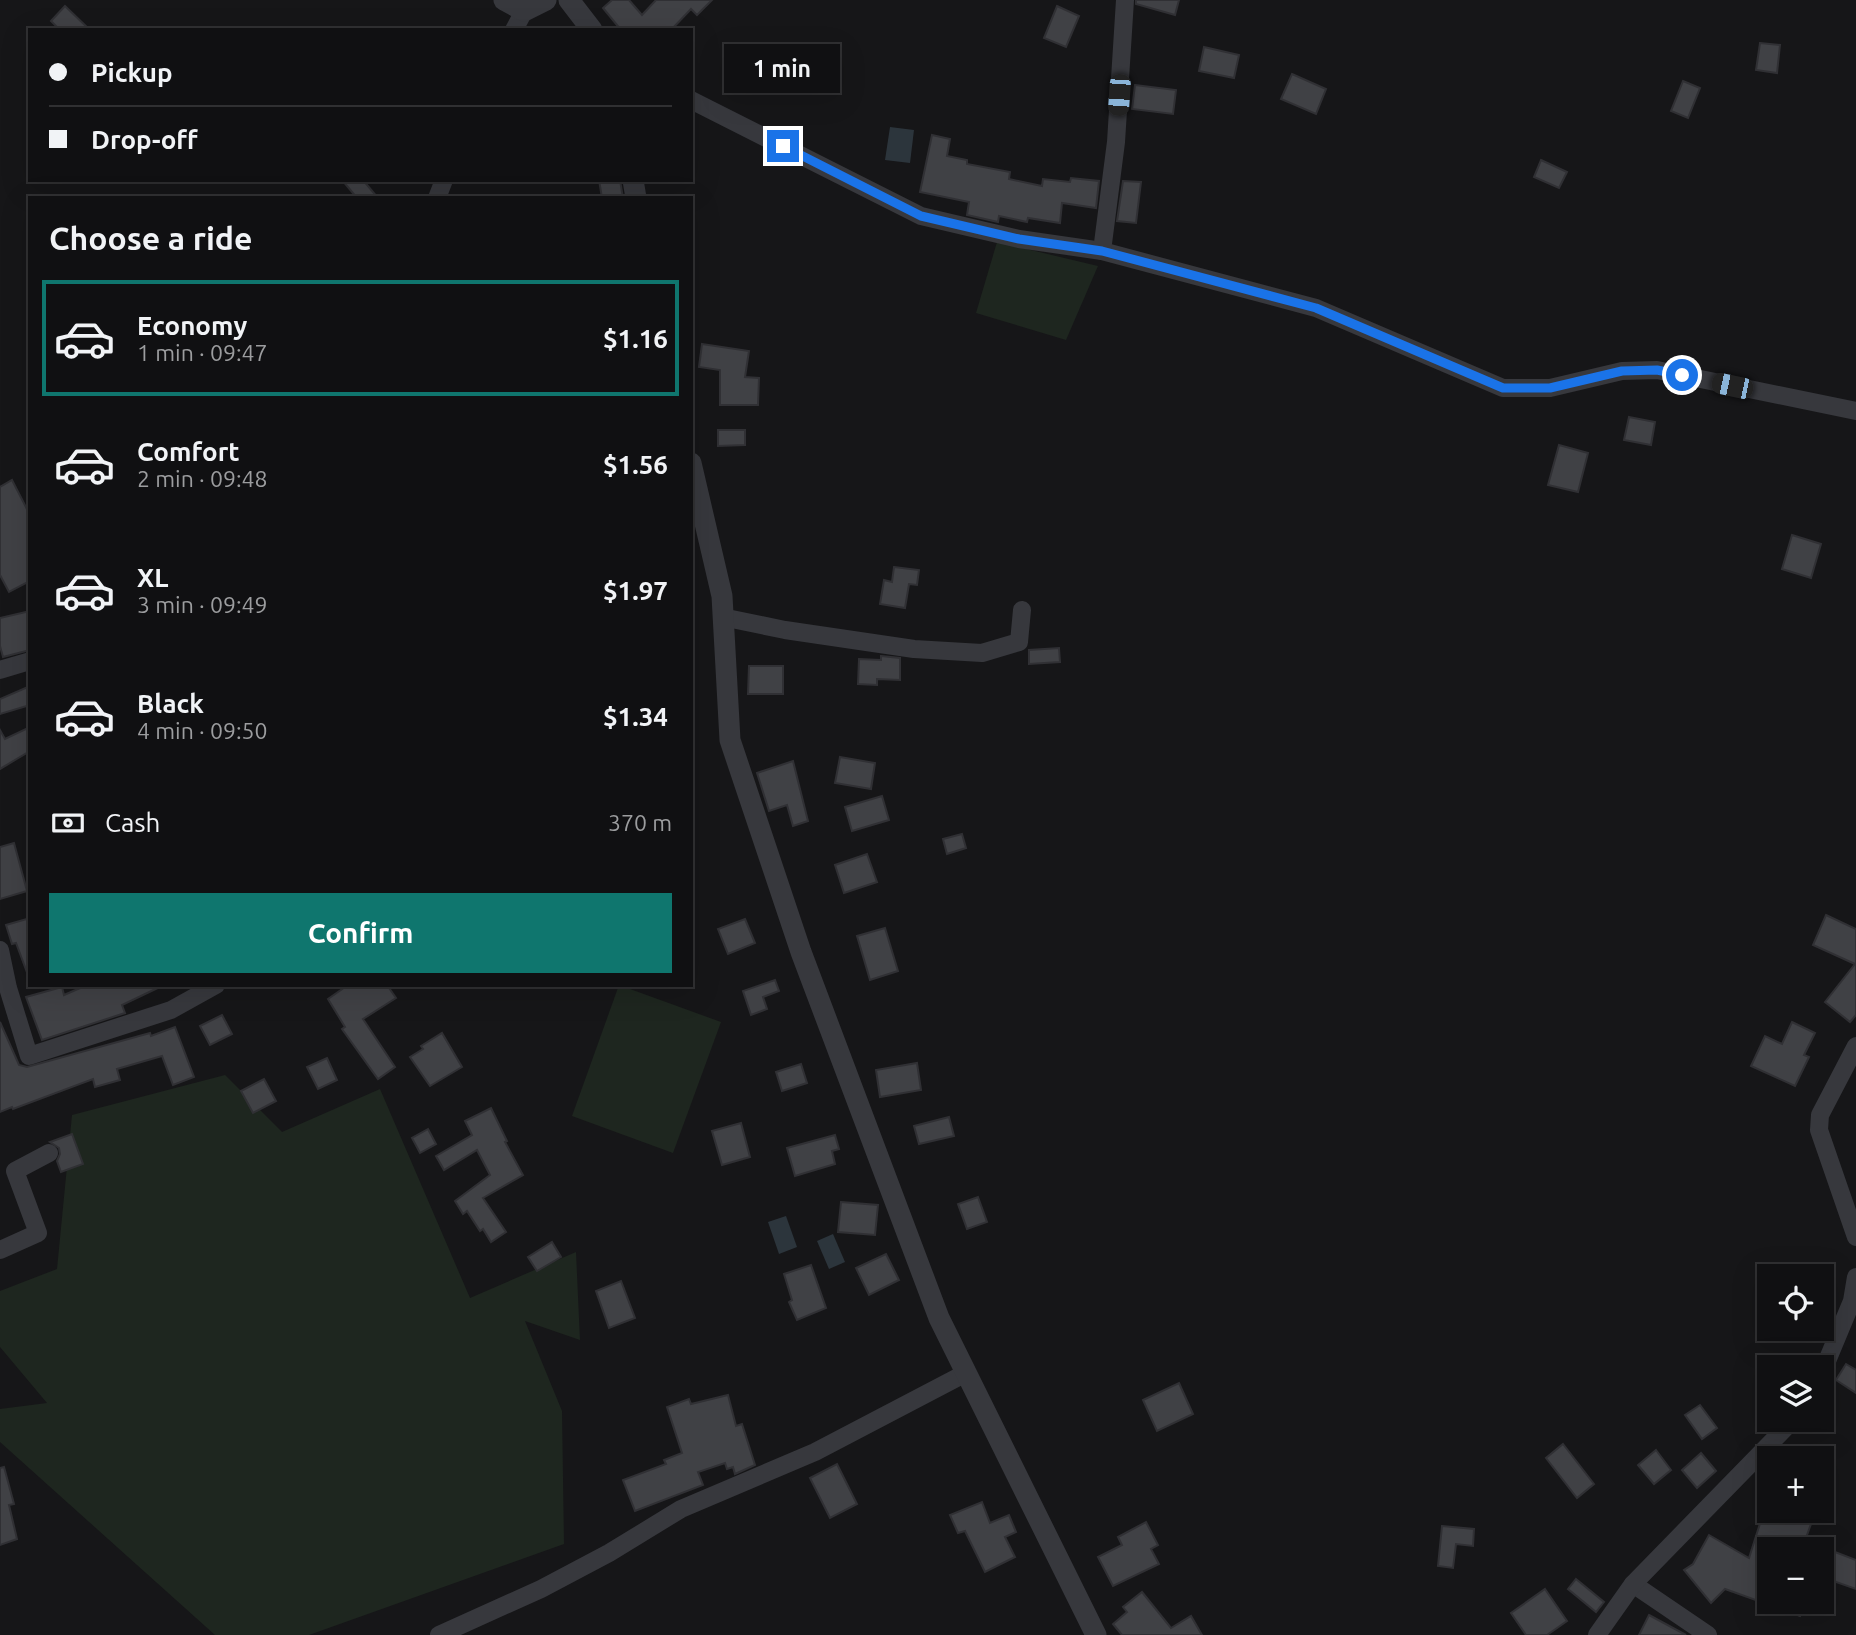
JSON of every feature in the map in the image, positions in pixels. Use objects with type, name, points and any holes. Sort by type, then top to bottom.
[{"type":"street","points":[[504,0],[519,20],[546,0]]},
{"type":"street","points":[[569,0],[590,28]]},
{"type":"street","points":[[1102,251],[1116,142],[1125,0]]},
{"type":"street","points":[[693,101],[921,216],[1019,239],[1102,251],[1316,308],[1503,388],[1550,388],[1622,371],[1657,370],[1856,411]]},
{"type":"street","points":[[693,472],[722,596],[730,740],[801,952],[939,1318],[1096,1635]]},
{"type":"street","points":[[722,617],[785,630],[914,649],[982,653],[1019,642],[1022,610]]},
{"type":"street","points":[[0,670],[28,662]]},
{"type":"street","points":[[0,950],[8,988],[29,1056],[171,1010],[212,987]]},
{"type":"street","points":[[1856,1046],[1820,1115],[1819,1130],[1856,1237]]},
{"type":"street","points":[[0,1250],[38,1233],[15,1171],[49,1153]]},
{"type":"street","points":[[1830,1355],[1852,1301],[1856,1277]]},
{"type":"street","points":[[439,1635],[564,1577],[609,1553],[681,1508],[815,1452],[966,1373]]},
{"type":"street","points":[[1597,1635],[1633,1584],[1781,1432]]},
{"type":"street","points":[[1633,1584],[1708,1635]]},
{"type":"shaded area","points":[[890,127],[914,130],[910,163],[885,160]]},
{"type":"shaded area","points":[[997,242],[1098,266],[1066,340],[976,313]]},
{"type":"shaded area","points":[[618,987],[721,1022],[673,1153],[572,1116]]},
{"type":"shaded area","points":[[225,1075],[282,1132],[380,1089],[470,1298],[576,1252],[580,1340],[525,1321],[562,1411],[564,1544],[309,1635],[215,1635],[0,1442],[0,1409],[47,1403],[0,1347],[0,1291],[57,1269],[72,1115]]},
{"type":"shaded area","points":[[786,1216],[797,1247],[779,1254],[768,1222]]},
{"type":"shaded area","points":[[833,1234],[845,1262],[829,1269],[817,1241]]},
{"type":"building","points":[[612,0],[629,0],[642,15],[656,0],[712,0],[697,15],[691,9],[673,28],[619,28],[603,8]]},
{"type":"building","points":[[1136,0],[1179,0],[1175,15],[1136,4]]},
{"type":"building","points":[[65,6],[88,28],[58,28],[51,21]]},
{"type":"building","points":[[1057,6],[1079,16],[1066,47],[1044,38]]},
{"type":"building","points":[[1760,43],[1780,45],[1777,73],[1756,70]]},
{"type":"building","points":[[787,45],[806,55],[789,91],[754,74],[764,52],[780,60]]},
{"type":"building","points":[[1204,47],[1239,55],[1234,78],[1199,71]]},
{"type":"building","points":[[1292,74],[1326,89],[1316,114],[1281,99]]},
{"type":"building","points":[[1683,81],[1700,88],[1688,118],[1671,111]]},
{"type":"building","points":[[1135,85],[1176,90],[1173,114],[1132,109]]},
{"type":"building","points":[[932,135],[950,139],[947,156],[967,160],[967,164],[1010,172],[1009,179],[1042,186],[1043,179],[1099,181],[1096,208],[1062,203],[1060,223],[1028,218],[1027,222],[999,216],[998,222],[967,215],[969,202],[920,192]]},
{"type":"building","points":[[1541,160],[1567,172],[1559,188],[1534,177]]},
{"type":"building","points":[[1123,181],[1141,182],[1136,223],[1117,221]]},
{"type":"building","points":[[344,182],[365,182],[376,196],[355,196]]},
{"type":"building","points":[[599,182],[620,182],[623,196],[602,196]]},
{"type":"building","points":[[702,344],[749,351],[745,377],[759,378],[758,405],[720,405],[720,370],[699,367]]},
{"type":"building","points":[[1629,417],[1655,422],[1651,445],[1624,440]]},
{"type":"building","points":[[718,430],[745,430],[745,445],[718,446]]},
{"type":"building","points":[[1559,445],[1588,453],[1578,492],[1548,485]]},
{"type":"building","points":[[12,480],[28,511],[28,582],[9,592],[0,575],[0,487]]},
{"type":"building","points":[[1792,535],[1821,544],[1811,578],[1782,569]]},
{"type":"building","points":[[894,567],[919,570],[917,585],[909,584],[905,608],[880,604],[884,580],[892,582]]},
{"type":"building","points":[[28,611],[28,651],[3,657],[0,646],[0,618]]},
{"type":"building","points":[[1059,648],[1060,662],[1029,664],[1029,650]]},
{"type":"building","points":[[881,656],[900,658],[900,680],[877,679],[877,685],[858,684],[859,659],[881,660]]},
{"type":"building","points":[[749,666],[783,666],[783,694],[748,694]]},
{"type":"building","points":[[28,687],[28,706],[0,714],[0,699]]},
{"type":"building","points":[[28,728],[28,752],[0,769],[0,730],[5,739]]},
{"type":"building","points":[[840,757],[875,763],[871,789],[835,783]]},
{"type":"building","points":[[793,761],[808,821],[793,826],[787,805],[769,811],[757,773]]},
{"type":"building","points":[[882,796],[889,820],[852,831],[845,807]]},
{"type":"building","points":[[962,834],[966,848],[947,854],[943,839]]},
{"type":"building","points":[[14,843],[27,891],[0,899],[0,847]]},
{"type":"building","points":[[867,854],[877,882],[844,893],[835,865]]},
{"type":"building","points":[[1826,915],[1856,929],[1856,1015],[1850,1022],[1825,1002],[1855,964],[1813,945]]},
{"type":"building","points":[[28,919],[28,975],[16,943],[12,944],[6,925]]},
{"type":"building","points":[[745,919],[755,943],[728,954],[718,929]]},
{"type":"building","points":[[885,928],[898,971],[870,980],[857,936]]},
{"type":"building","points":[[775,980],[779,991],[763,997],[767,1009],[751,1015],[743,991]]},
{"type":"building","points":[[62,987],[64,995],[82,987],[160,987],[122,1005],[125,1013],[42,1040],[26,997]]},
{"type":"building","points":[[345,987],[388,987],[396,998],[363,1019],[395,1067],[378,1079],[342,1029],[345,1027],[328,999]]},
{"type":"building","points":[[222,1015],[232,1034],[210,1045],[200,1026]]},
{"type":"building","points":[[0,1022],[19,1065],[27,1067],[150,1033],[151,1036],[175,1027],[194,1077],[173,1085],[162,1056],[117,1069],[120,1080],[95,1087],[93,1079],[0,1112]]},
{"type":"building","points":[[1792,1022],[1815,1033],[1804,1055],[1809,1057],[1795,1086],[1751,1066],[1765,1036],[1782,1044]]},
{"type":"building","points":[[442,1033],[462,1067],[430,1086],[410,1057],[423,1049],[421,1046]]},
{"type":"building","points":[[327,1058],[337,1080],[318,1089],[307,1067]]},
{"type":"building","points":[[917,1063],[921,1090],[880,1097],[876,1070]]},
{"type":"building","points":[[801,1064],[807,1083],[782,1091],[776,1072]]},
{"type":"building","points":[[264,1079],[276,1101],[253,1113],[241,1091]]},
{"type":"building","points":[[491,1108],[523,1175],[483,1198],[506,1232],[491,1242],[467,1211],[463,1214],[455,1201],[490,1175],[477,1150],[444,1170],[436,1156],[472,1135],[465,1121]]},
{"type":"building","points":[[949,1117],[954,1136],[919,1144],[914,1126]]},
{"type":"building","points":[[741,1123],[750,1157],[722,1165],[712,1131]]},
{"type":"building","points":[[428,1129],[436,1144],[420,1153],[412,1138]]},
{"type":"building","points":[[72,1134],[83,1164],[61,1172],[57,1161],[59,1148],[50,1142]]},
{"type":"building","points":[[835,1135],[839,1149],[832,1151],[835,1164],[795,1176],[787,1148]]},
{"type":"building","points":[[978,1197],[987,1222],[967,1229],[958,1204]]},
{"type":"building","points":[[841,1202],[878,1205],[875,1235],[838,1232]]},
{"type":"building","points":[[552,1242],[561,1257],[537,1271],[528,1257]]},
{"type":"building","points":[[886,1254],[899,1280],[869,1295],[856,1268]]},
{"type":"building","points":[[811,1265],[826,1308],[797,1320],[789,1302],[792,1300],[784,1274]]},
{"type":"building","points":[[621,1281],[635,1318],[609,1328],[596,1291]]},
{"type":"building","points":[[1846,1364],[1856,1370],[1856,1393],[1836,1380]]},
{"type":"building","points":[[1179,1383],[1193,1414],[1157,1431],[1143,1400]]},
{"type":"building","points":[[728,1395],[736,1426],[742,1424],[755,1465],[735,1474],[733,1467],[727,1469],[725,1463],[698,1472],[703,1485],[635,1511],[623,1480],[666,1464],[664,1460],[682,1453],[667,1407],[689,1399],[691,1404]]},
{"type":"building","points":[[1700,1405],[1717,1428],[1702,1439],[1685,1415]]},
{"type":"building","points":[[1563,1444],[1594,1484],[1577,1498],[1546,1458]]},
{"type":"building","points":[[1656,1450],[1671,1470],[1654,1484],[1638,1465]]},
{"type":"building","points":[[1701,1453],[1716,1471],[1697,1488],[1682,1470]]},
{"type":"building","points":[[837,1464],[857,1504],[830,1518],[810,1478]]},
{"type":"building","points":[[4,1467],[14,1504],[9,1505],[17,1539],[0,1545],[0,1468]]},
{"type":"building","points":[[982,1502],[990,1523],[1009,1515],[1016,1532],[1005,1537],[1015,1557],[985,1572],[965,1531],[958,1533],[950,1515]]},
{"type":"building","points":[[1146,1522],[1158,1545],[1151,1549],[1159,1564],[1113,1586],[1098,1557],[1122,1545],[1118,1537]]},
{"type":"building","points":[[1760,1523],[1811,1523],[1806,1537],[1757,1537],[1757,1601],[1725,1589],[1711,1603],[1684,1570],[1693,1564],[1709,1535],[1749,1558]]},
{"type":"building","points":[[1442,1526],[1474,1529],[1473,1546],[1456,1544],[1453,1568],[1438,1566]]},
{"type":"building","points":[[1834,1552],[1856,1560],[1856,1589],[1834,1581]]},
{"type":"building","points":[[1576,1579],[1604,1602],[1596,1612],[1568,1589]]},
{"type":"building","points":[[1545,1589],[1567,1621],[1547,1635],[1526,1635],[1511,1613]]},
{"type":"building","points":[[1142,1592],[1171,1628],[1191,1616],[1202,1635],[1122,1635],[1113,1624],[1127,1612],[1123,1607]]},
{"type":"building","points":[[1649,1615],[1686,1635],[1639,1635]]},
{"type":"route","points":[[783,146],[921,216],[1019,239],[1102,251],[1316,308],[1503,388],[1550,388],[1622,371],[1657,370],[1682,375]]}]
